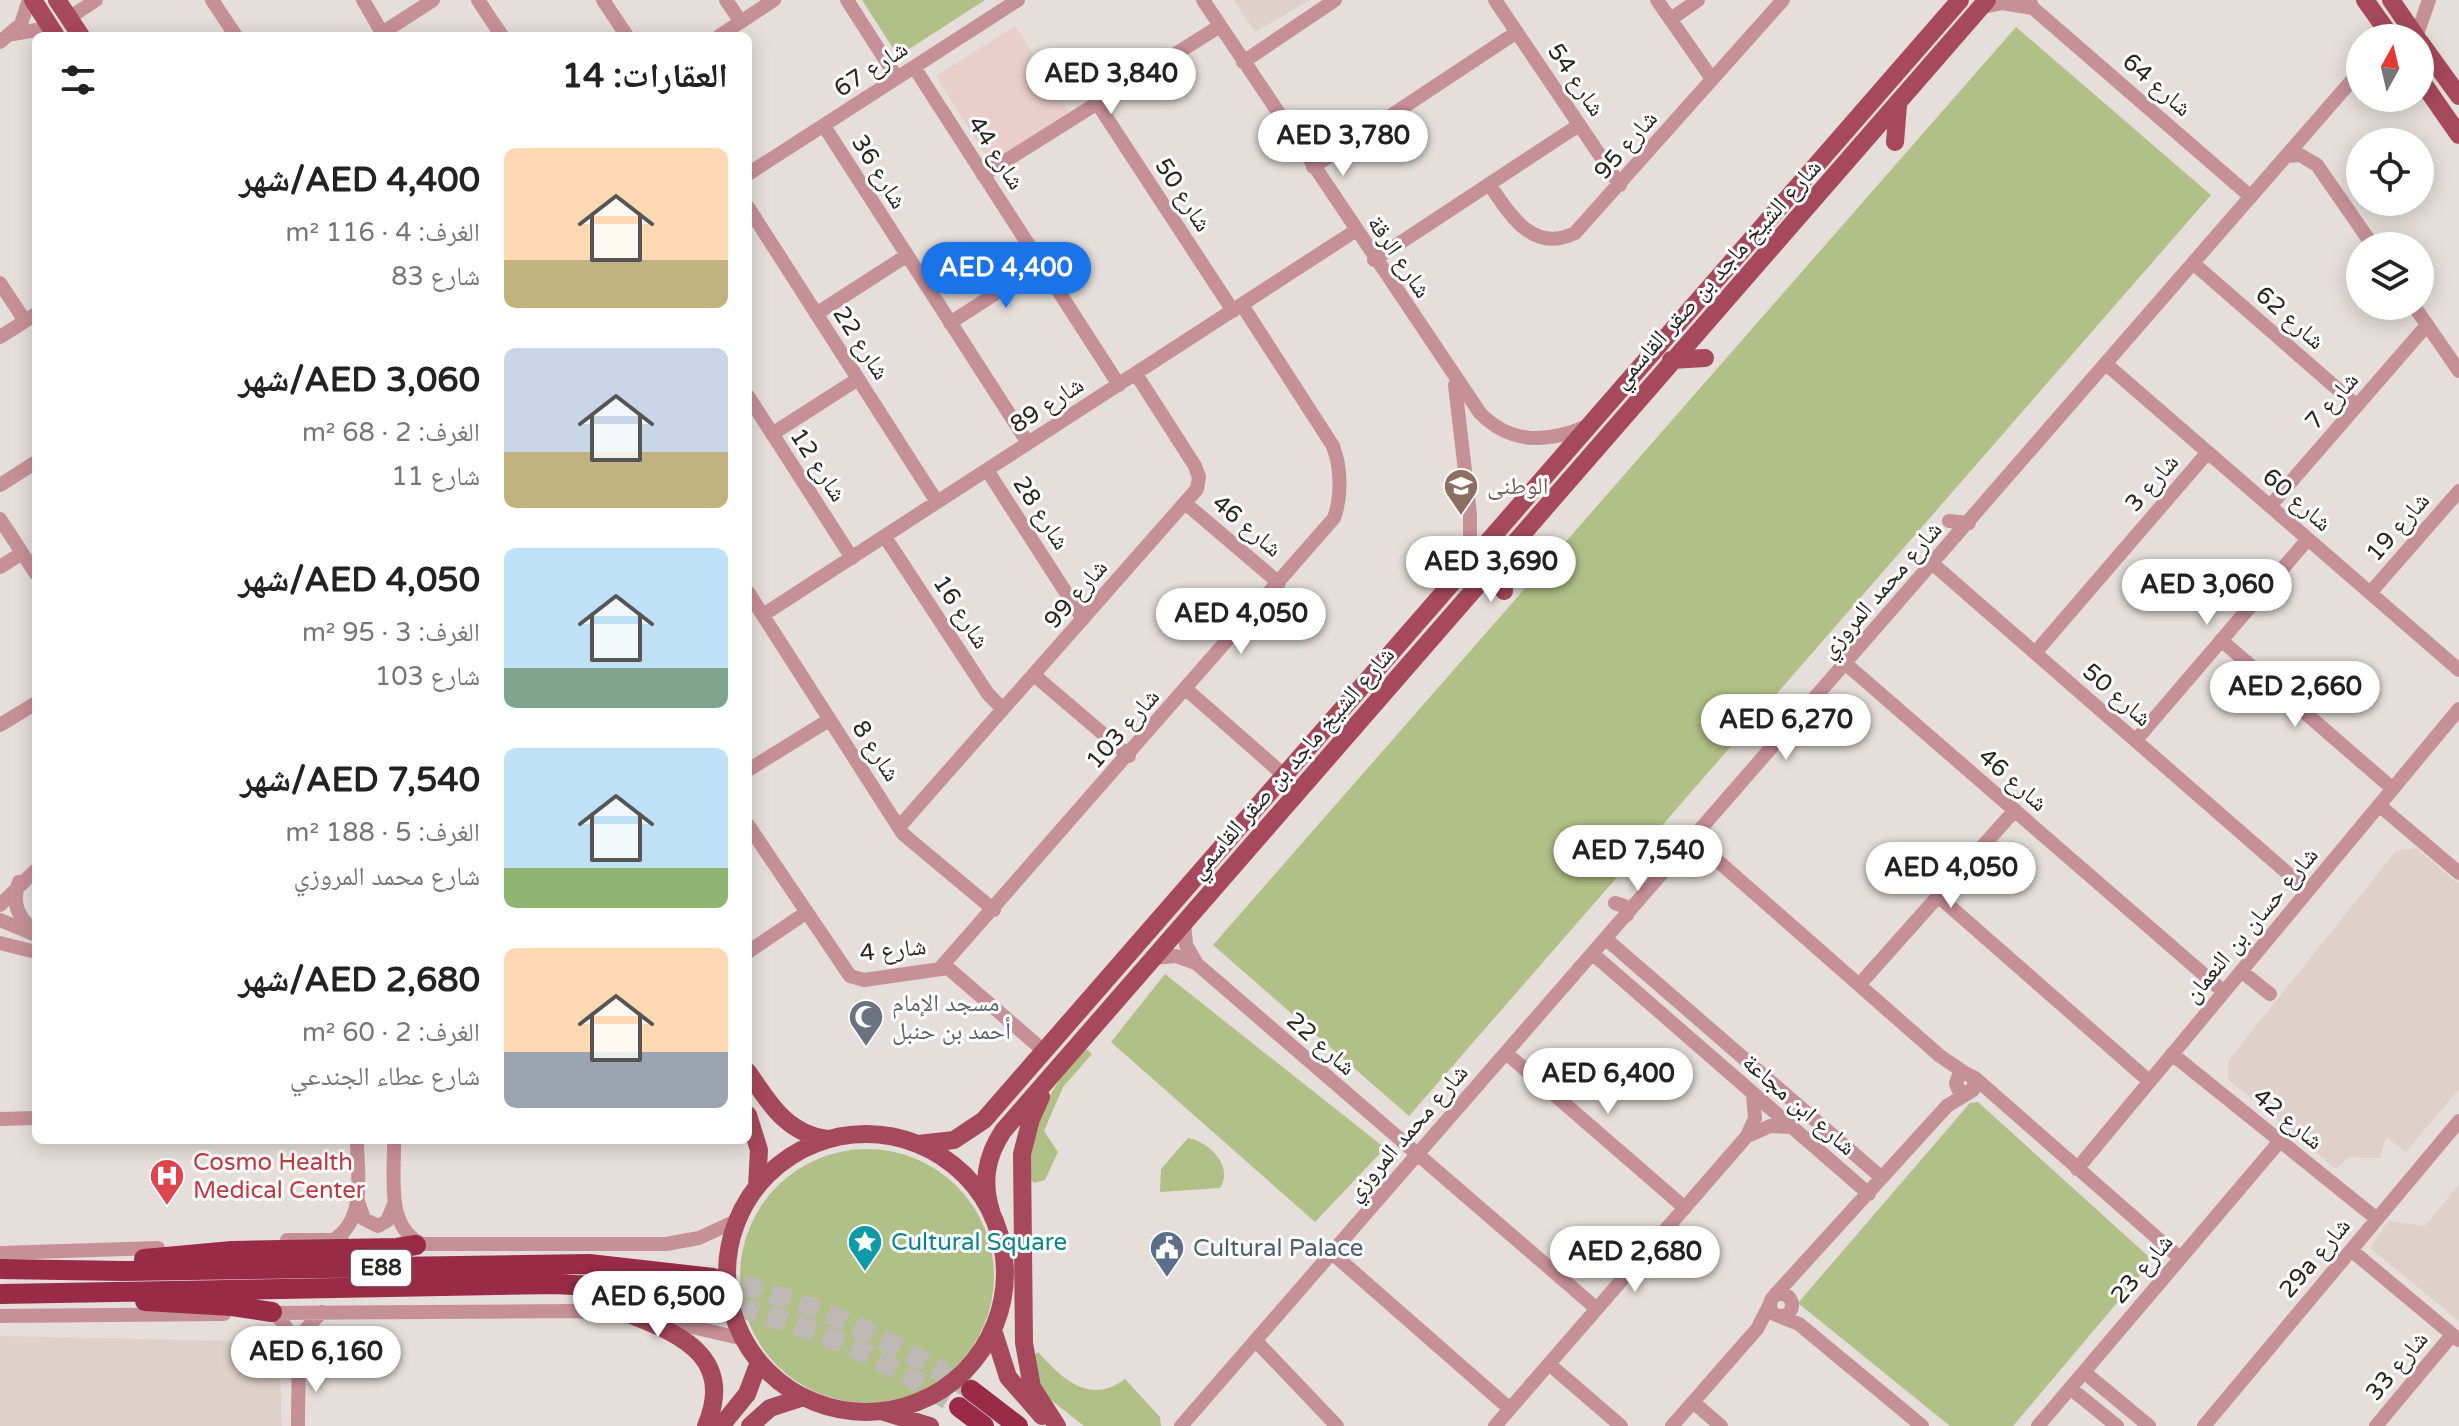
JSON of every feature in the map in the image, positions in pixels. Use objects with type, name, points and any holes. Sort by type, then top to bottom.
[{"type":"highway","points":[[0,1269],[49,1269],[222,1252],[420,1245]]},
{"type":"highway","name":"E88","points":[[49,1269],[124,1271],[576,1264],[630,1266],[713,1278]]},
{"type":"highway","name":"E88","points":[[41,1293],[111,1289],[554,1284],[631,1288],[709,1301]]},
{"type":"highway","points":[[0,1294],[41,1293],[232,1306],[272,1312]]},
{"type":"highway","points":[[984,1426],[965,1399],[1018,1426]]},
{"type":"main road","points":[[31,0],[53,32]]},
{"type":"main road","points":[[57,0],[78,32]]},
{"type":"main road","name":"شارع الشيخ ماجد بن صقر القاسمي","points":[[918,1144],[954,1140],[975,1128],[1593,424],[1960,0]]},
{"type":"main road","points":[[2365,0],[2376,24]]},
{"type":"main road","points":[[2391,0],[2408,24]]},
{"type":"main road","name":"شارع الشيخ ماجد بن صقر القاسمي","points":[[991,1211],[986,1176],[996,1141],[1671,360],[1984,4]]},
{"type":"main road","points":[[2434,61],[2459,96]]},
{"type":"main road","points":[[2434,99],[2459,135]]},
{"type":"main road","points":[[1895,142],[1898,105]]},
{"type":"main road","points":[[1710,318],[1712,306],[1726,287],[1723,281],[1717,281]]},
{"type":"main road","points":[[1671,360],[1705,358]]},
{"type":"main road","points":[[1501,559],[1504,591]]},
{"type":"main road","points":[[1264,834],[1255,830],[1254,823],[1281,789],[1285,776]]},
{"type":"main road","points":[[1056,1071],[1026,1137],[1021,1197],[1026,1363],[1032,1387],[1056,1426]]},
{"type":"main road","points":[[752,1077],[787,1123],[812,1136],[831,1139],[881,1135],[918,1144],[967,1177],[991,1211],[999,1230],[1006,1271],[1001,1311],[979,1355],[960,1376],[923,1399],[881,1411]]},
{"type":"main road","points":[[752,1128],[759,1150],[757,1187]]},
{"type":"main road","points":[[831,1139],[790,1157],[757,1187],[738,1220],[731,1240],[727,1280],[736,1320],[759,1362],[804,1397],[842,1409],[881,1411],[930,1426]]},
{"type":"main road","points":[[634,1316],[682,1336],[705,1360],[714,1392],[706,1426]]},
{"type":"main road","points":[[993,1330],[1000,1361],[1012,1384],[1029,1405],[1056,1426]]},
{"type":"main road","points":[[721,1426],[747,1394],[759,1362]]},
{"type":"main road","points":[[750,1426],[770,1408],[804,1397]]},
{"type":"street","points":[[6,38],[26,15],[31,0]]},
{"type":"street","points":[[69,18],[96,0]]},
{"type":"street","points":[[212,0],[233,32]]},
{"type":"street","points":[[363,0],[382,32]]},
{"type":"street","points":[[386,32],[433,0]]},
{"type":"street","points":[[478,0],[499,32]]},
{"type":"street","points":[[603,0],[624,32]]},
{"type":"street","points":[[726,0],[741,22]]},
{"type":"street","points":[[725,32],[774,0]]},
{"type":"street","points":[[847,0],[897,78]]},
{"type":"street","name":"شارع 67","points":[[752,171],[1018,0]]},
{"type":"street","name":"شارع الرقة","points":[[1203,0],[1374,260],[1486,420],[1518,437],[1547,439],[1593,424]]},
{"type":"street","points":[[1243,62],[1335,0]]},
{"type":"street","name":"شارع 54","points":[[1495,0],[1620,185]]},
{"type":"street","points":[[1657,0],[1712,79]]},
{"type":"street","points":[[1671,19],[1698,0]]},
{"type":"street","name":"شارع 95","points":[[1489,184],[1521,228],[1533,236],[1554,239],[1581,229],[1783,0]]},
{"type":"street","points":[[2422,24],[2429,0]]},
{"type":"street","name":"شارع 64","points":[[1984,4],[2031,4],[2251,197]]},
{"type":"street","points":[[983,175],[1220,26]]},
{"type":"street","points":[[6,38],[36,30],[44,32]]},
{"type":"street","points":[[1313,167],[1517,32]]},
{"type":"street","name":"شارع 44","points":[[914,67],[1119,385]]},
{"type":"street","name":"شارع محمد المروزي","points":[[1181,1426],[2346,87]]},
{"type":"street","name":"شارع 50","points":[[1097,103],[1237,308]]},
{"type":"street","points":[[1374,260],[1579,125]]},
{"type":"street","name":"شارع 36","points":[[824,126],[1028,443]]},
{"type":"street","points":[[2287,156],[2300,155],[2317,165],[2363,232]]},
{"type":"street","name":"شارع 22","points":[[752,213],[937,502]]},
{"type":"street","name":"شارع 89","points":[[763,615],[1355,231]]},
{"type":"street","points":[[816,314],[906,256]]},
{"type":"street","name":"شارع 62","points":[[2193,263],[2357,406]]},
{"type":"street","points":[[950,323],[1041,264]]},
{"type":"street","points":[[0,283],[30,318],[0,337]]},
{"type":"street","name":"شارع 103","points":[[941,967],[1187,690],[1334,518],[1339,497],[1337,460],[1330,439],[1237,308]]},
{"type":"street","points":[[2424,320],[2459,371]]},
{"type":"street","name":"شارع 7","points":[[2270,506],[2427,325]]},
{"type":"street","name":"شارع 60","points":[[2106,364],[2459,670]]},
{"type":"street","name":"شارع 99","points":[[899,827],[1197,489],[1198,471],[1136,374]]},
{"type":"street","name":"شارع الرقة","points":[[1453,377],[1462,420],[1471,527],[1470,564]]},
{"type":"street","points":[[772,434],[858,379]]},
{"type":"street","name":"شارع 12","points":[[752,402],[852,558]]},
{"type":"street","name":"شارع 3","points":[[2035,653],[2208,452]]},
{"type":"street","points":[[0,485],[32,465]]},
{"type":"street","name":"شارع 28","points":[[987,470],[1083,619]]},
{"type":"street","name":"شارع 19","points":[[2370,593],[2459,491]]},
{"type":"street","name":"شارع 46","points":[[1185,503],[1279,583]]},
{"type":"street","points":[[0,519],[32,568]]},
{"type":"street","points":[[1949,521],[1969,523]]},
{"type":"street","name":"شارع 16","points":[[885,537],[988,694],[1003,709]]},
{"type":"street","points":[[2136,740],[2308,539]]},
{"type":"street","points":[[0,567],[22,553]]},
{"type":"street","name":"شارع 50","points":[[1933,564],[2308,891]]},
{"type":"street","name":"شارع 8","points":[[752,598],[899,827],[920,851],[994,910]]},
{"type":"street","points":[[2221,640],[2393,789]]},
{"type":"street","name":"شارع 46","points":[[1846,664],[2224,992]]},
{"type":"street","points":[[1034,675],[1129,756]]},
{"type":"street","points":[[1187,690],[1285,776]]},
{"type":"street","points":[[0,725],[32,705]]},
{"type":"street","name":"شارع حسان بن النعمان","points":[[2077,1169],[2459,709]]},
{"type":"street","points":[[752,768],[829,720]]},
{"type":"street","points":[[2379,805],[2459,873]]},
{"type":"street","points":[[1859,985],[2015,810]]},
{"type":"street","name":"شارع 4","points":[[752,831],[846,972],[854,978],[941,967],[953,971],[1044,1051]]},
{"type":"street","points":[[1694,840],[1940,1056],[1965,1083],[1994,1098],[2180,1258]]},
{"type":"street","points":[[0,885],[28,875]]},
{"type":"street","points":[[0,905],[28,875]]},
{"type":"street","points":[[28,875],[15,896],[17,911],[32,928]]},
{"type":"street","points":[[1938,896],[2149,1081]]},
{"type":"street","points":[[1615,903],[1624,906],[1627,915]]},
{"type":"street","points":[[752,949],[807,912]]},
{"type":"street","points":[[0,920],[32,932]]},
{"type":"street","points":[[1184,922],[1186,945],[1197,964]]},
{"type":"street","name":"شارع ابن مجاعة","points":[[1606,939],[1882,1178]]},
{"type":"street","points":[[0,943],[32,951]]},
{"type":"street","name":"شارع ابن مجاعة","points":[[1593,954],[1869,1194]]},
{"type":"street","points":[[1153,958],[1176,956],[1197,964]]},
{"type":"street","name":"شارع 22","points":[[1197,964],[1597,1309]]},
{"type":"street","points":[[2241,971],[2270,994]]},
{"type":"street","points":[[1506,1053],[1685,1208]]},
{"type":"street","name":"شارع 42","points":[[2172,1054],[2377,1219]]},
{"type":"street","points":[[1672,1426],[1757,1329],[1781,1307],[1795,1276],[1965,1083]]},
{"type":"street","points":[[1495,1426],[1747,1136],[1755,1118],[1753,1095]]},
{"type":"street","points":[[0,1119],[32,1118]]},
{"type":"street","name":"29a شارع","points":[[2205,1425],[2459,1121]]},
{"type":"street","points":[[1747,1136],[1770,1126],[1791,1127]]},
{"type":"street","name":"شارع 23","points":[[2038,1426],[2280,1141]]},
{"type":"street","points":[[335,1239],[352,1223],[357,1201],[357,1144]]},
{"type":"street","points":[[394,1144],[395,1202],[403,1230],[420,1245]]},
{"type":"street","points":[[357,1201],[364,1219],[378,1226],[387,1221],[395,1202]]},
{"type":"street","points":[[0,1253],[112,1252],[335,1239],[420,1245],[666,1244],[699,1238],[738,1220]]},
{"type":"street","points":[[2351,1250],[2456,1338]]},
{"type":"street","points":[[1332,1253],[1510,1409]]},
{"type":"street","points":[[1781,1307],[1922,1426]]},
{"type":"street","points":[[0,1316],[533,1310],[634,1316],[744,1339]]},
{"type":"street","points":[[272,1312],[292,1332],[297,1362],[298,1426]]},
{"type":"street","points":[[297,1362],[305,1330],[322,1312]]},
{"type":"street","name":"شارع 33","points":[[2376,1426],[2456,1338]]},
{"type":"street","points":[[1256,1341],[1337,1426]]},
{"type":"street","points":[[1549,1364],[1621,1426]]},
{"type":"street","points":[[2084,1372],[2149,1426]]},
{"type":"street","points":[[2070,1388],[2117,1426]]},
{"type":"street","points":[[1693,1402],[1721,1426]]},
{"type":"shaded area","points":[[1234,0],[1310,0],[1255,32]]},
{"type":"shaded area","points":[[1015,26],[1071,114],[997,160],[987,158],[936,76]]},
{"type":"shaded area","points":[[2416,848],[2459,884],[2459,1089],[2406,1152],[2386,1137],[2380,1158],[2349,1157],[2336,1169],[2228,1079],[2228,1061],[2396,851]]},
{"type":"shaded area","points":[[2459,1184],[2459,1321],[2370,1248],[2388,1221],[2425,1226]]},
{"type":"shaded area","points":[[0,1336],[279,1342],[282,1426],[0,1426]]},
{"type":"green space","points":[[862,0],[985,0],[903,53],[896,53]]},
{"type":"green space","points":[[2016,27],[2211,195],[1409,1116],[1213,945]]},
{"type":"green space","points":[[1165,974],[1385,1148],[1315,1222],[1111,1042]]},
{"type":"green space","points":[[1085,1048],[1092,1054],[1063,1087],[1044,1131],[1058,1152],[1045,1180],[1034,1183],[1026,1174],[1045,1106],[1051,1093]]},
{"type":"green space","points":[[1978,1102],[2148,1256],[2149,1265],[2013,1426],[1950,1426],[1798,1303],[1970,1103]]},
{"type":"green space","points":[[1188,1138],[1204,1145],[1218,1157],[1224,1172],[1220,1188],[1160,1192],[1161,1169]]},
{"type":"green space","points":[[867,1149],[915,1159],[957,1186],[984,1228],[994,1276],[984,1324],[957,1366],[915,1393],[867,1403],[819,1393],[777,1366],[750,1324],[740,1276],[750,1228],[777,1186],[819,1159]]},
{"type":"green space","points":[[1038,1352],[1067,1379],[1088,1389],[1112,1387],[1125,1379],[1160,1417],[1161,1426],[1084,1426],[1046,1396],[1038,1385],[1031,1358]]},
{"type":"tunnel","points":[[713,1278],[782,1297],[847,1322],[909,1353],[971,1390]]},
{"type":"tunnel","points":[[709,1301],[809,1329],[869,1355],[959,1407]]},
{"type":"place","name":"الوطنی","points":[[1461,517]]},
{"type":"place","name":"مسجد الإمام أحمد بن حنبل","points":[[866,1048]]},
{"type":"place","name":"Cosmo Health Medical Center","points":[[167,1207]]},
{"type":"place","name":"Cultural Square","points":[[865,1273]]},
{"type":"place","name":"Cultural Palace","points":[[1167,1279]]}]
